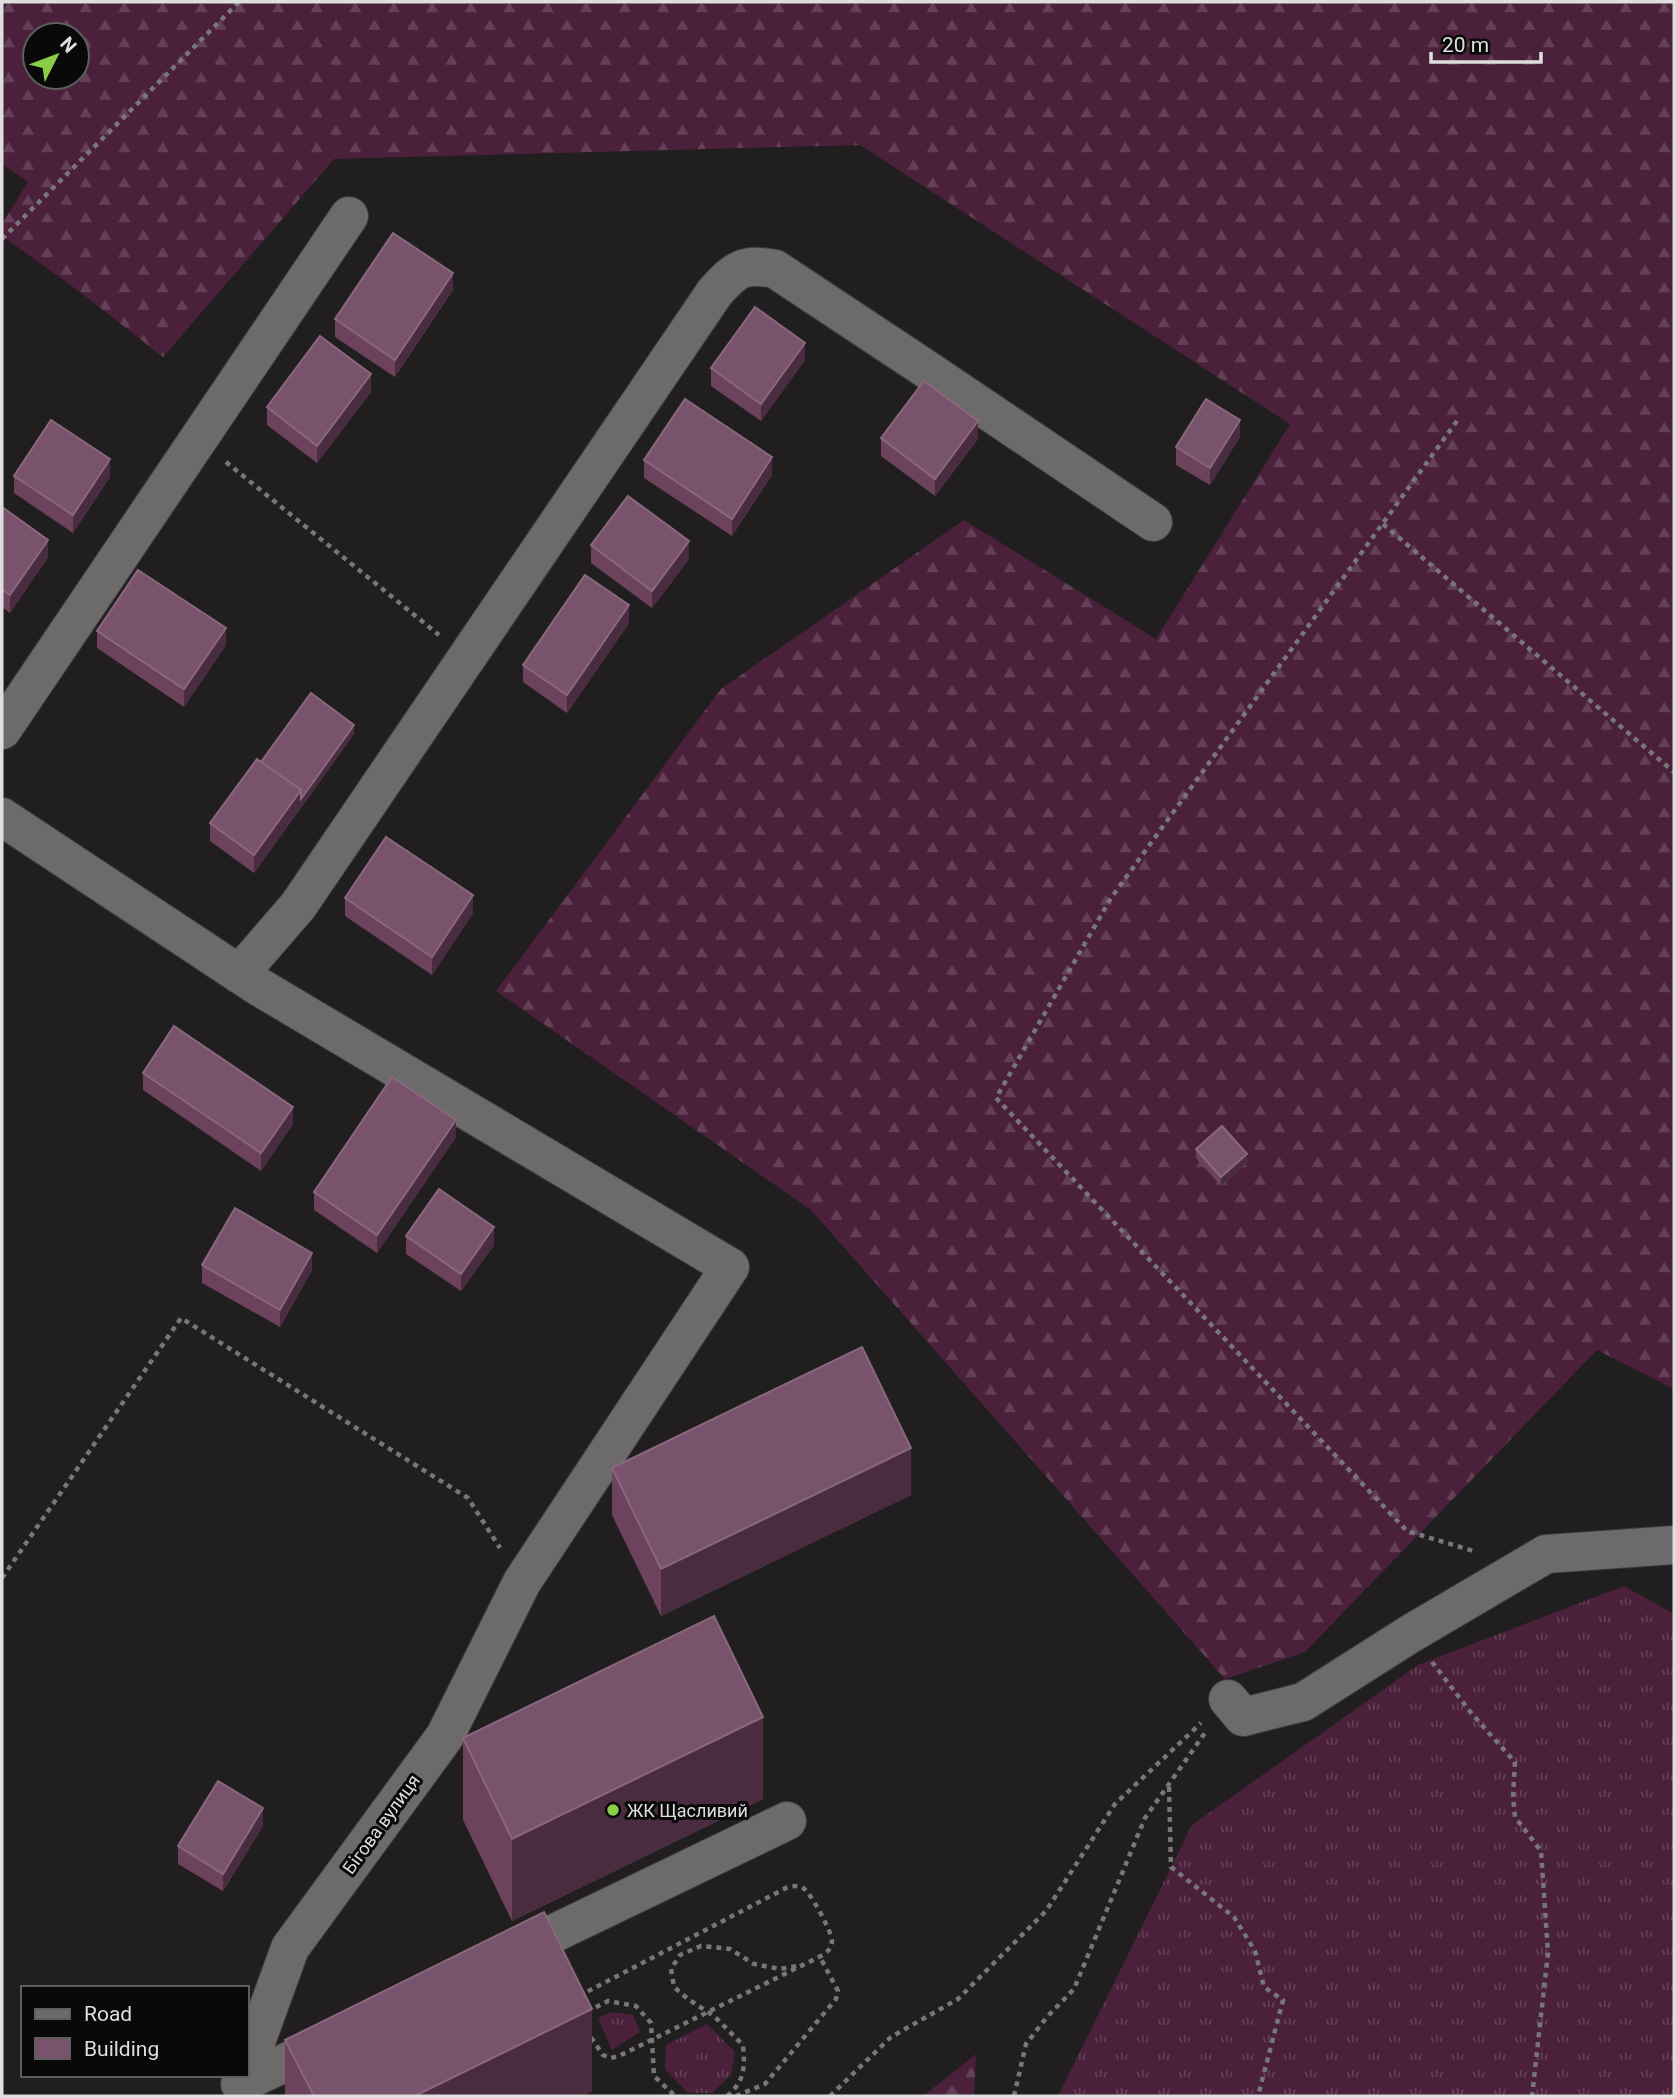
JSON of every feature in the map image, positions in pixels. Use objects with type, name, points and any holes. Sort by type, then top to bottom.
[{"type":"street","points":[[2,730],[349,216]]},
{"type":"street","points":[[2,817],[239,974],[298,906],[715,292],[730,275],[753,265],[775,269],[1153,523]]},
{"type":"street","name":"Бігова вулиця","points":[[239,974],[730,1267],[522,1582],[445,1736],[290,1948],[248,2067]]},
{"type":"street","points":[[1228,1699],[1243,1717],[1303,1702],[1410,1634],[1546,1555],[1674,1545]]},
{"type":"street","points":[[477,1971],[787,1821]]},
{"type":"street","points":[[243,2081],[365,2025]]},
{"type":"path","points":[[2,239],[239,2]]},
{"type":"path","points":[[1457,421],[1111,898],[996,1098],[1407,1531],[1472,1549],[1520,1570]]},
{"type":"path","points":[[198,440],[467,658]]},
{"type":"path","points":[[1383,524],[1674,772]]},
{"type":"path","points":[[2,1577],[181,1318],[468,1498],[522,1582]]},
{"type":"path","points":[[1410,1634],[1472,1714],[1515,1762],[1513,1797],[1516,1817],[1541,1851],[1548,1953],[1532,2096]]},
{"type":"path","points":[[1014,2096],[1026,2044],[1074,1989],[1145,1818],[1228,1699]]},
{"type":"path","points":[[830,2096],[891,2037],[958,1999],[1045,1911],[1115,1804],[1228,1699]]},
{"type":"path","points":[[1169,1786],[1171,1867],[1234,1917],[1255,1951],[1264,1987],[1283,2000],[1258,2096]]},
{"type":"path","points":[[572,1999],[786,1888],[803,1888],[809,1894],[830,1933],[830,1949],[820,1957],[619,2056],[603,2055],[597,2049],[586,2026]]},
{"type":"path","points":[[727,2096],[737,2087],[745,2071],[743,2045],[708,2012],[674,1987],[671,1969],[680,1955],[701,1945],[730,1949],[754,1965],[780,1969],[805,1964]]},
{"type":"path","points":[[736,2096],[765,2084],[836,1999],[838,1991],[820,1957]]},
{"type":"path","points":[[580,2015],[608,2001],[636,2006],[651,2022],[654,2076],[675,2096]]},
{"type":"green space","points":[[2,2],[1674,2],[1674,1389],[1597,1350],[1305,1652],[1225,1679],[811,1210],[496,991],[721,689],[964,520],[1156,639],[1290,424],[860,145],[334,159],[163,357],[2,236],[2,224],[28,182],[2,164]]},
{"type":"green space","points":[[1624,1586],[1674,1614],[1674,2096],[1058,2096],[1192,1825],[1418,1665]]},
{"type":"green space","points":[[612,2012],[633,2015],[640,2032],[612,2050],[598,2018]]},
{"type":"green space","points":[[707,2024],[735,2052],[731,2075],[712,2093],[688,2093],[665,2069],[666,2045]]},
{"type":"green space","points":[[976,2054],[974,2096],[923,2096]]},
{"type":"building","points":[[393,233],[453,273],[395,360],[335,319]]},
{"type":"building","points":[[755,307],[805,343],[761,404],[711,368]]},
{"type":"building","points":[[320,336],[371,374],[317,446],[267,407]]},
{"type":"building","points":[[924,381],[978,421],[935,479],[881,438]]},
{"type":"building","points":[[685,399],[772,457],[732,519],[644,460]]},
{"type":"building","points":[[1206,399],[1240,420],[1210,468],[1176,447]]},
{"type":"building","points":[[51,420],[110,459],[73,515],[14,476]]},
{"type":"building","points":[[628,496],[689,541],[652,591],[591,545]]},
{"type":"building","points":[[2,507],[48,540],[10,595],[2,590]]},
{"type":"building","points":[[138,570],[226,628],[184,689],[97,631]]},
{"type":"building","points":[[585,575],[629,605],[567,695],[523,665]]},
{"type":"building","points":[[311,693],[354,725],[301,799],[301,790],[261,762]]},
{"type":"building","points":[[257,759],[301,790],[254,855],[210,823]]},
{"type":"building","points":[[386,837],[473,895],[432,957],[345,898]]},
{"type":"building","points":[[174,1026],[293,1107],[261,1153],[143,1073]]},
{"type":"building","points":[[392,1077],[456,1120],[377,1235],[314,1192]]},
{"type":"building","points":[[1222,1126],[1247,1154],[1221,1177],[1196,1149]]},
{"type":"building","points":[[439,1189],[494,1227],[461,1274],[406,1236]]},
{"type":"building","points":[[235,1208],[312,1253],[280,1310],[202,1265]]},
{"type":"building","points":[[862,1347],[911,1448],[661,1569],[612,1468]]},
{"type":"building","points":[[714,1616],[763,1717],[512,1839],[463,1738]]},
{"type":"building","points":[[218,1781],[263,1808],[223,1874],[178,1846]]},
{"type":"building","points":[[544,1912],[592,2009],[415,2096],[314,2096],[285,2040]]},
{"type":"place","name":"ЖК Щасливий","points":[[613,1810]]}]
